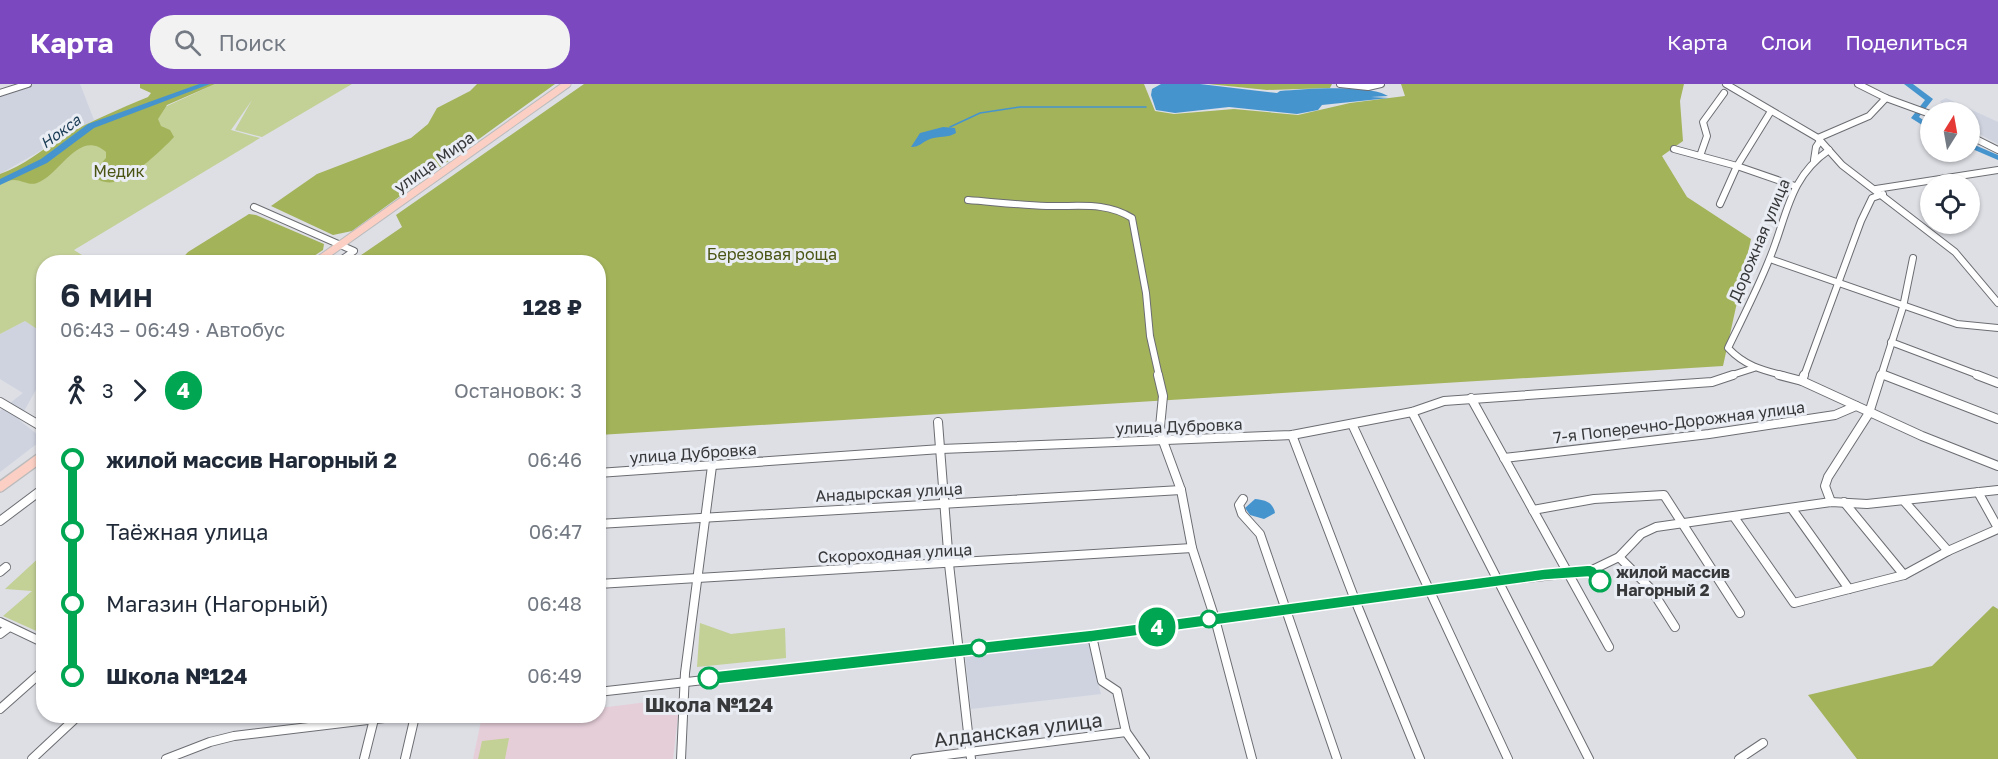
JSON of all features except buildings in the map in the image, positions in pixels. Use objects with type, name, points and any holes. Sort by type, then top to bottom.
[{"type":"main road","name":"улица Мира","points":[[326,255],[567,84]]},
{"type":"main road","points":[[0,487],[36,461]]},
{"type":"street","points":[[0,93],[28,84]]},
{"type":"street","points":[[1340,84],[1359,87],[1381,84]]},
{"type":"street","points":[[1726,84],[1819,140],[1842,165],[1883,194],[1955,252],[1998,303]]},
{"type":"street","points":[[1858,84],[1886,98],[1920,110]]},
{"type":"street","points":[[1700,156],[1707,136],[1703,122],[1724,93]]},
{"type":"street","points":[[1814,160],[1819,140],[1869,116],[1886,98]]},
{"type":"street","points":[[1720,204],[1737,166],[1771,111]]},
{"type":"street","points":[[1980,141],[1998,150]]},
{"type":"street","points":[[1674,149],[1737,166],[1795,186]]},
{"type":"street","name":"Дорожная улица","points":[[1754,368],[1740,361],[1728,348],[1770,259],[1795,186],[1814,160],[1828,150]]},
{"type":"street","points":[[1876,189],[1998,170]]},
{"type":"street","points":[[1802,381],[1861,221],[1872,198],[1883,194]]},
{"type":"street","points":[[968,200],[1050,207],[1110,207],[1123,211],[1132,218],[1146,292],[1150,336],[1163,396],[1160,427],[1163,441],[1181,490],[1192,548],[1215,619],[1252,759]]},
{"type":"street","points":[[254,207],[354,250],[347,255]]},
{"type":"street","points":[[1831,502],[1825,486],[1827,477],[1869,412],[1903,307],[1913,258]]},
{"type":"street","points":[[1770,259],[1957,324],[1998,328]]},
{"type":"street","points":[[1891,342],[1998,383]]},
{"type":"street","points":[[1754,368],[1802,381],[1998,466]]},
{"type":"street","name":"улица Дубровка","points":[[606,473],[941,449],[1292,435],[1412,412],[1443,401],[1712,382],[1754,368]]},
{"type":"street","points":[[1882,374],[1998,419]]},
{"type":"street","points":[[1471,398],[1609,647]]},
{"type":"street","points":[[0,402],[36,423]]},
{"type":"street","name":"7-я Поперечно-Дорожная улица","points":[[1504,458],[1709,434],[1835,415],[1856,406]]},
{"type":"street","points":[[1412,412],[1589,759]]},
{"type":"street","points":[[938,422],[970,755]]},
{"type":"street","points":[[1352,424],[1508,759]]},
{"type":"street","points":[[1292,435],[1355,600],[1420,759]]},
{"type":"street","points":[[681,759],[691,617],[703,517],[712,466]]},
{"type":"street","name":"Анадырская улица","points":[[606,523],[1181,490]]},
{"type":"street","points":[[606,691],[1092,636],[1498,580],[1598,569],[1619,557],[1641,534],[1656,527],[1831,502],[1867,504],[1998,490]]},
{"type":"street","points":[[1734,517],[1794,603],[1904,575],[1948,551],[1998,529],[1978,492]]},
{"type":"street","points":[[0,521],[36,494]]},
{"type":"street","points":[[1533,510],[1594,499],[1664,495],[1740,613]]},
{"type":"street","points":[[1243,499],[1239,505],[1242,514],[1260,534],[1337,759]]},
{"type":"street","points":[[1904,501],[1948,551]]},
{"type":"street","points":[[1844,502],[1904,575]]},
{"type":"street","points":[[1792,509],[1850,589]]},
{"type":"street","name":"Скороходная улица","points":[[606,583],[1192,548]]},
{"type":"street","points":[[1619,557],[1651,589],[1675,627]]},
{"type":"street","points":[[0,622],[8,628],[36,640]]},
{"type":"street","points":[[0,634],[8,628]]},
{"type":"street","points":[[1092,636],[1102,681],[1117,691],[1126,732],[1145,759]]},
{"type":"street","points":[[0,709],[36,677]]},
{"type":"street","points":[[32,759],[71,723]]},
{"type":"street","points":[[166,759],[192,748],[234,736],[341,723]]},
{"type":"street","points":[[364,759],[373,723]]},
{"type":"street","points":[[405,759],[413,723]]},
{"type":"street","name":"Алданская улица","points":[[915,759],[970,755],[1126,732]]},
{"type":"street","points":[[1739,759],[1763,743]]},
{"type":"shaded area","points":[[34,84],[80,84],[94,120],[0,174],[0,95]]},
{"type":"shaded area","points":[[1946,98],[1955,102],[1941,102]]},
{"type":"shaded area","points":[[1980,114],[1998,122],[1998,144],[1980,134]]},
{"type":"shaded area","points":[[25,321],[36,328],[36,390],[19,420],[36,433],[36,444],[0,472],[0,411],[23,393],[0,379],[0,334]]},
{"type":"shaded area","points":[[1096,641],[1104,683],[1098,683],[1101,694],[971,709],[965,655]]},
{"type":"shaded area","name":"Школа №124","points":[[680,698],[673,759],[473,759],[481,723],[606,723],[606,707]]},
{"type":"green space","points":[[140,84],[215,84],[167,105],[158,119],[161,126],[170,130],[174,137],[148,162],[125,178],[109,182],[95,178],[96,169],[106,158],[106,152],[96,146],[87,146],[78,149],[37,183],[14,180],[0,182],[0,174],[25,162],[64,136],[148,97],[151,93],[140,88]]},
{"type":"green space","name":"Медик","points":[[215,84],[352,84],[262,137],[235,130],[252,100],[231,130],[260,138],[74,250],[82,255],[36,255],[36,328],[25,321],[0,334],[0,183],[48,166],[103,128],[167,106]]},
{"type":"green space","points":[[477,84],[555,84],[352,231],[333,235],[271,206],[317,174],[411,138],[428,124],[437,108],[470,91]]},
{"type":"green space","name":"Березовая роща","points":[[584,84],[1144,84],[1155,111],[1174,114],[1234,109],[1298,115],[1350,103],[1405,96],[1401,84],[1684,84],[1680,101],[1683,141],[1662,156],[1687,197],[1751,239],[1723,366],[606,435],[606,255],[361,255],[402,227],[396,215]]},
{"type":"green space","points":[[1208,84],[1332,84],[1330,88],[1267,90]]},
{"type":"green space","points":[[249,214],[324,244],[323,250],[316,255],[185,255]]},
{"type":"green space","points":[[36,560],[36,631],[3,616],[32,591],[5,589]]},
{"type":"green space","points":[[1993,606],[1998,609],[1998,759],[1857,759],[1808,695],[1932,666]]},
{"type":"green space","points":[[700,623],[731,634],[785,628],[786,658],[697,667]]},
{"type":"green space","points":[[509,738],[505,759],[478,759],[482,741]]},
{"type":"water","points":[[1161,84],[1200,84],[1277,93],[1336,88],[1379,92],[1388,96],[1371,97],[1389,98],[1322,105],[1318,110],[1297,114],[1229,107],[1175,113],[1156,110],[1151,95],[1152,89]]},
{"type":"water","points":[[943,127],[955,128],[956,133],[930,139],[911,147],[920,133]]},
{"type":"water","points":[[1255,499],[1268,502],[1275,513],[1264,519],[1250,515],[1245,508]]},
{"type":"waterway","name":"Нокса","points":[[0,182],[44,161],[91,126],[206,84]]},
{"type":"waterway","points":[[1908,84],[1929,99],[1927,102]]},
{"type":"waterway","points":[[950,127],[980,113],[1020,107],[1146,107]]},
{"type":"waterway","points":[[1920,111],[1915,118],[1920,121]]},
{"type":"waterway","points":[[1980,150],[1998,158]]},
{"type":"bus line","name":"4","points":[[709,678],[1092,636],[1544,575],[1590,571],[1600,581]]},
{"type":"place","name":"жилой массив Нагорный 2","points":[[1600,581]]},
{"type":"place","name":"Школа №124","points":[[709,678]]}]
